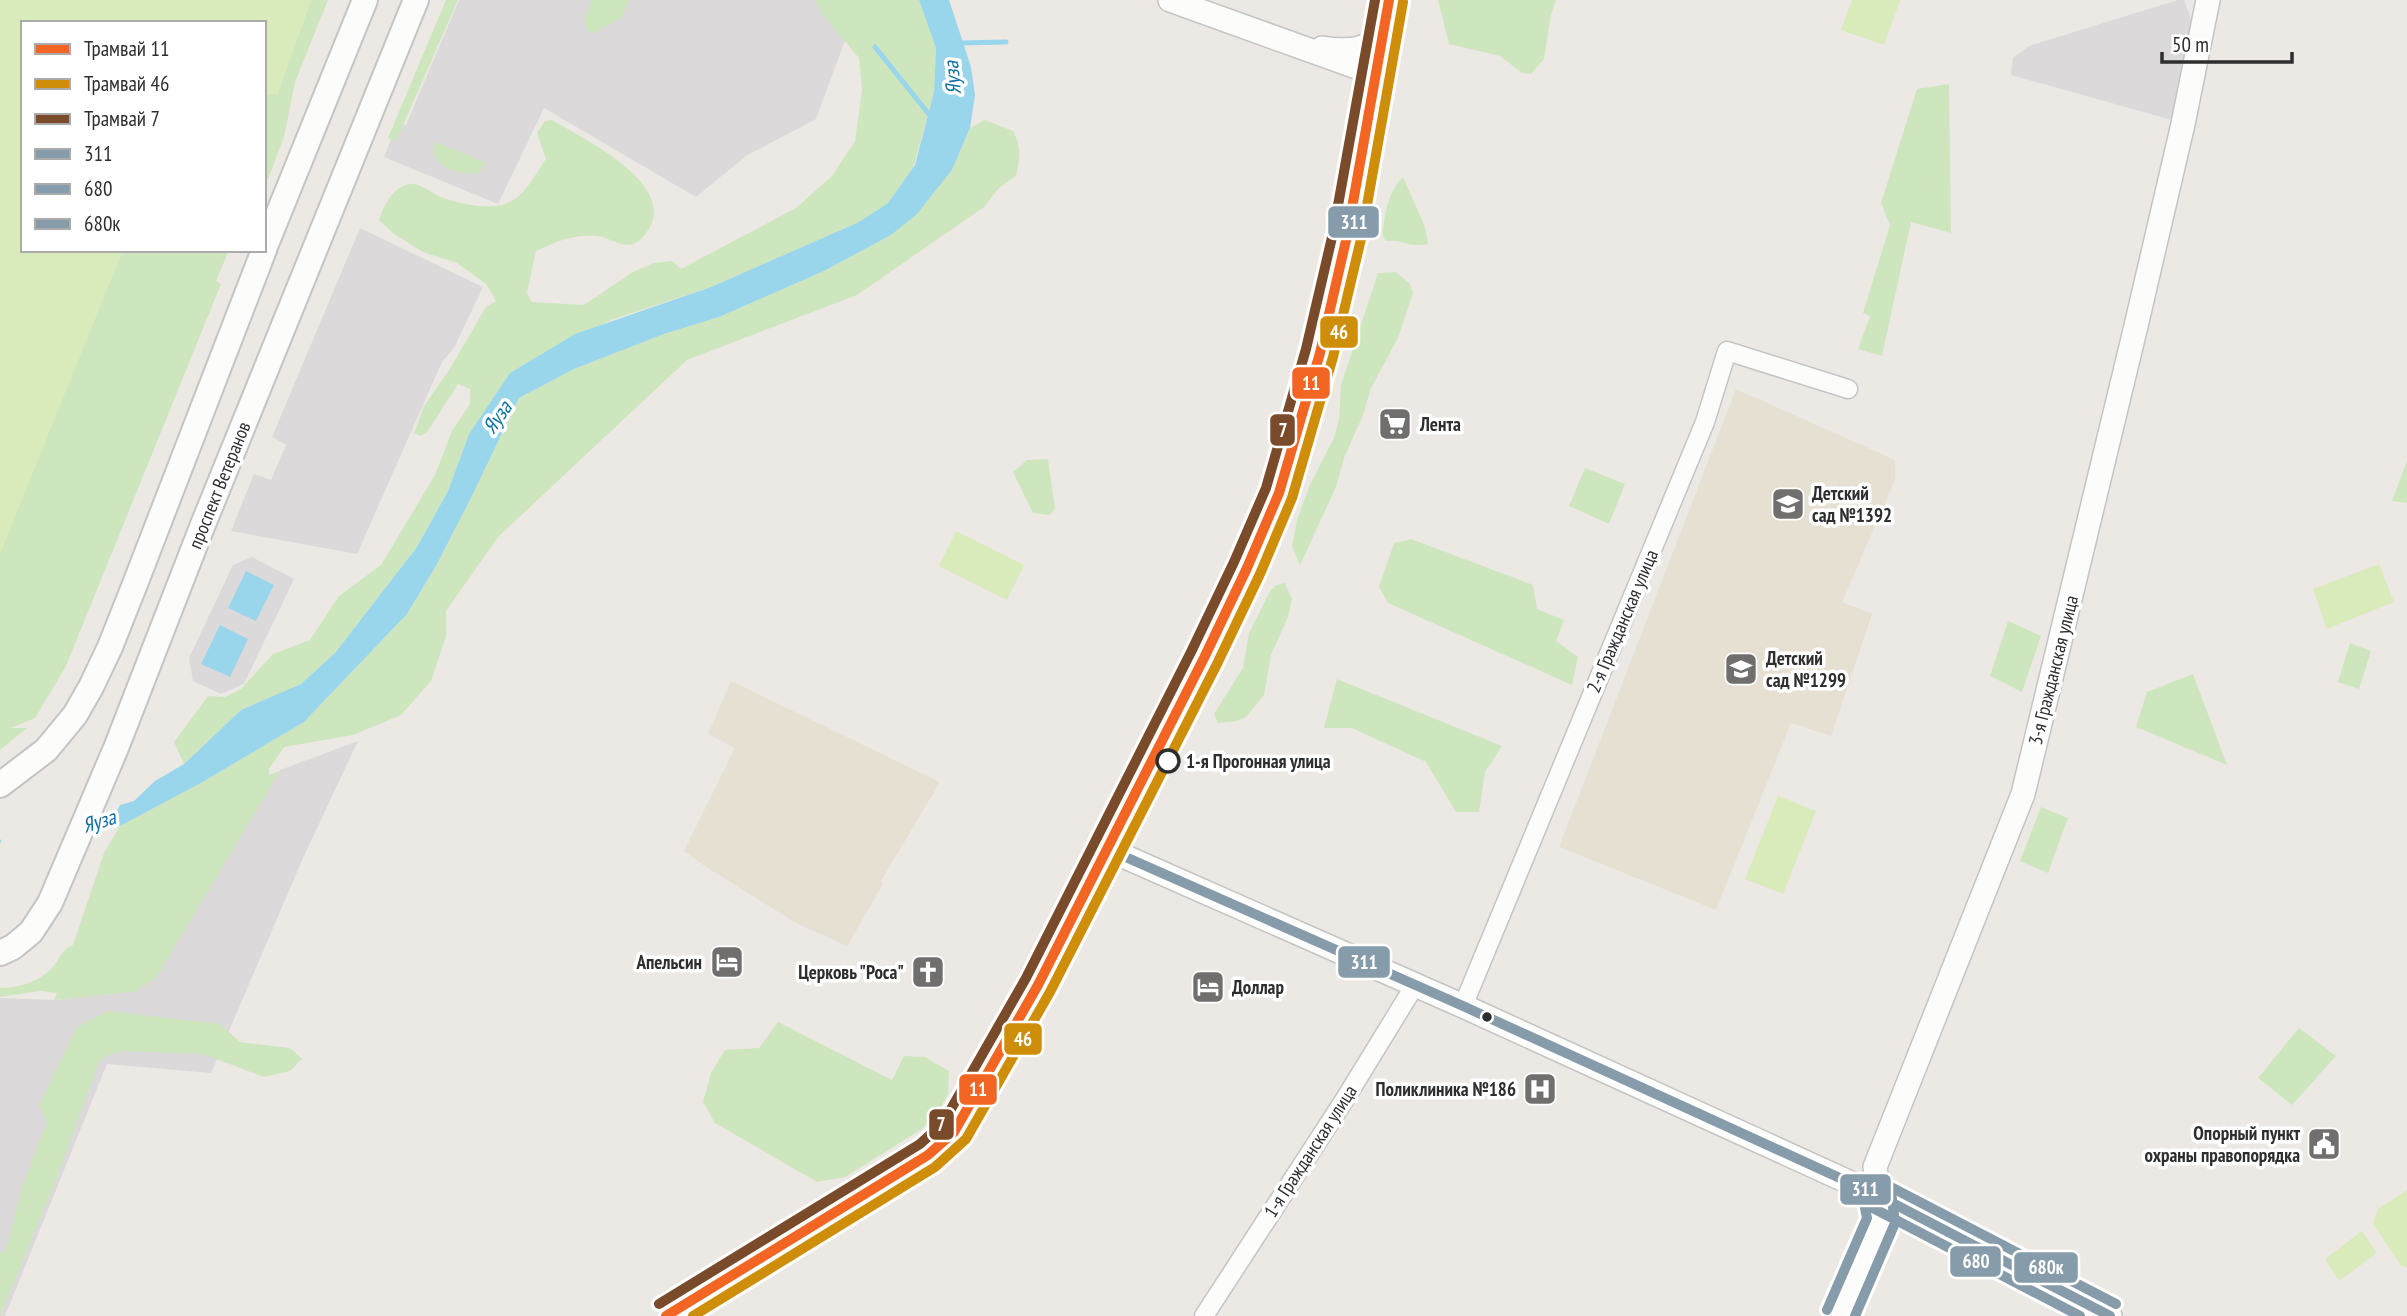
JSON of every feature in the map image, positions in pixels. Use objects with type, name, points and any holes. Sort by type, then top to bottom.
[{"type":"main road","name":"проспект Ветеранов","points":[[0,953],[22,940],[39,923],[66,866],[116,748],[202,527],[416,0]]},
{"type":"main road","points":[[673,1316],[930,1158],[957,1134],[997,1068],[1112,851],[1233,608],[1282,494],[1324,354],[1349,249],[1393,0]]},
{"type":"main road","points":[[266,245],[362,4]]},
{"type":"main road","points":[[0,785],[46,750],[75,715],[91,687],[110,647],[263,252]]},
{"type":"street","points":[[1170,0],[1362,69],[1377,88]]},
{"type":"street","name":"3-я Гражданская улица","points":[[1840,1316],[1882,1219],[1875,1167],[2023,794],[2146,285],[2208,0]]},
{"type":"street","points":[[1289,43],[1342,51],[1366,47],[1382,37],[1388,28]]},
{"type":"street","name":"2-я Гражданская улица","points":[[1463,1006],[1705,422],[1727,351],[1848,389]]},
{"type":"street","points":[[1112,851],[1463,1006],[1877,1195],[2110,1316]]},
{"type":"street","name":"1-я Гражданская улица","points":[[1204,1316],[1415,985]]},
{"type":"shaded area","points":[[459,0],[860,0],[816,119],[746,156],[696,197],[544,108],[498,204],[384,157],[397,124],[406,125]]},
{"type":"shaded area","points":[[2184,0],[2192,22],[2172,120],[2011,75],[2013,58],[2029,46]]},
{"type":"shaded area","points":[[360,228],[483,287],[454,348],[442,362],[357,554],[231,531],[254,474],[271,480],[286,445],[272,437]]},
{"type":"shaded area","name":"Детский сад №1299","points":[[1736,389],[1895,460],[1895,480],[1842,602],[1872,614],[1831,736],[1791,723],[1716,910],[1559,847]]},
{"type":"shaded area","points":[[252,557],[294,579],[244,684],[221,694],[193,681],[189,658],[233,565]]},
{"type":"shaded area","points":[[731,681],[940,782],[881,881],[883,884],[847,946],[796,923],[684,851],[735,748],[708,734]]},
{"type":"shaded area","points":[[358,741],[303,858],[211,1073],[107,1064],[5,1316],[0,1316],[0,998],[54,1000],[134,992],[156,978],[280,770]]},
{"type":"green space","points":[[0,0],[311,0],[277,95],[266,94],[266,21],[21,21],[21,252],[122,252],[0,554]]},
{"type":"green space","points":[[311,0],[328,0],[295,82],[284,137],[268,179],[266,94],[277,95]]},
{"type":"green space","points":[[446,0],[458,0],[396,141],[388,138]]},
{"type":"green space","points":[[592,0],[629,0],[621,18],[594,33],[587,31],[584,19]]},
{"type":"green space","points":[[815,0],[919,0],[936,48],[934,92],[913,168],[888,203],[859,222],[711,287],[611,320],[510,373],[469,434],[448,491],[417,547],[335,653],[301,684],[241,710],[184,764],[174,742],[208,696],[225,697],[241,689],[273,654],[310,640],[339,596],[381,565],[435,475],[452,431],[470,404],[470,389],[458,384],[428,431],[421,436],[414,433],[424,406],[486,307],[496,301],[486,284],[457,263],[423,252],[394,234],[379,220],[395,191],[414,184],[443,198],[468,204],[496,206],[512,201],[527,187],[546,159],[537,133],[545,121],[552,120],[620,162],[648,192],[654,208],[651,225],[636,243],[624,245],[602,237],[581,236],[558,241],[536,251],[527,293],[532,302],[584,305],[633,272],[654,263],[672,261],[681,269],[796,208],[832,176],[855,141],[862,90],[859,58],[822,14]]},
{"type":"green space","points":[[1438,0],[1556,0],[1544,59],[1531,74],[1522,73],[1500,56],[1449,44]]},
{"type":"green space","points":[[1852,0],[1900,0],[1884,45],[1841,30]]},
{"type":"green space","points":[[1949,84],[1951,233],[1911,222],[1882,356],[1858,349],[1870,316],[1863,313],[1890,225],[1881,203],[1917,89]]},
{"type":"green space","points":[[985,120],[1013,131],[1019,153],[1016,176],[999,188],[984,207],[857,295],[687,360],[498,537],[446,611],[446,636],[431,681],[401,715],[353,735],[284,747],[269,769],[269,775],[280,771],[156,978],[134,992],[54,1000],[57,993],[40,991],[0,997],[0,988],[14,987],[46,974],[66,949],[73,945],[104,853],[120,826],[201,783],[304,722],[407,614],[436,566],[519,398],[574,369],[664,334],[719,317],[824,271],[891,235],[952,170],[970,128]]},
{"type":"green space","points":[[435,142],[487,163],[476,174],[461,173],[445,167],[435,157]]},
{"type":"green space","points":[[1403,177],[1425,227],[1428,244],[1386,241],[1382,234],[1391,196]]},
{"type":"green space","points":[[0,243],[21,249],[21,252],[120,255],[122,252],[228,252],[216,281],[221,284],[66,666],[35,718],[11,728],[27,728],[0,750]]},
{"type":"green space","points":[[1396,272],[1410,284],[1413,293],[1398,338],[1371,388],[1363,415],[1344,458],[1336,487],[1300,565],[1292,546],[1297,520],[1310,485],[1334,438],[1339,420],[1341,385],[1378,273]]},
{"type":"green space","points":[[1048,459],[1055,509],[1050,515],[1033,513],[1013,472],[1027,460]]},
{"type":"green space","points":[[2407,461],[2407,503],[2392,501]]},
{"type":"green space","points":[[1585,468],[1625,484],[1609,524],[1569,506]]},
{"type":"green space","points":[[956,531],[1024,565],[1007,600],[939,566]]},
{"type":"green space","points":[[1411,539],[1533,585],[1537,609],[1564,620],[1556,641],[1578,657],[1572,685],[1388,603],[1379,587],[1394,543]]},
{"type":"green space","points":[[2379,564],[2394,602],[2327,629],[2313,589]]},
{"type":"green space","points":[[1285,583],[1292,599],[1288,617],[1271,655],[1264,695],[1246,717],[1218,723],[1214,714],[1243,668],[1249,633],[1269,593],[1276,585]]},
{"type":"green space","points":[[2008,621],[2041,636],[2022,692],[1990,676]]},
{"type":"green space","points":[[2350,643],[2371,651],[2359,689],[2338,682]]},
{"type":"green space","points":[[2193,674],[2227,765],[2136,727],[2147,692]]},
{"type":"green space","points":[[1337,679],[1502,746],[1485,772],[1479,812],[1456,812],[1426,762],[1352,728],[1324,728]]},
{"type":"green space","points":[[1778,796],[1816,811],[1783,894],[1745,879]]},
{"type":"green space","points":[[2041,807],[2068,818],[2048,873],[2020,861]]},
{"type":"green space","points":[[108,1011],[220,1024],[240,1042],[290,1048],[302,1059],[290,1071],[264,1077],[203,1054],[122,1051],[106,1056],[99,1062],[56,1180],[0,1316],[0,1254],[7,1248],[22,1188],[47,1122],[39,1105],[77,1027]]},
{"type":"green space","points":[[778,1022],[892,1080],[904,1056],[925,1057],[949,1071],[948,1094],[938,1112],[922,1129],[845,1177],[817,1182],[715,1123],[703,1102],[711,1073],[725,1050],[759,1048]]},
{"type":"green space","points":[[2299,1028],[2336,1056],[2292,1105],[2258,1078]]},
{"type":"green space","points":[[2407,1190],[2407,1267],[2401,1266],[2373,1224],[2378,1209]]},
{"type":"green space","points":[[2362,1231],[2377,1253],[2339,1281],[2325,1259]]},
{"type":"water","name":"Яуза","points":[[919,0],[949,0],[971,67],[975,95],[970,128],[952,170],[916,215],[891,235],[824,271],[719,317],[664,334],[574,369],[519,398],[436,566],[407,614],[304,722],[201,783],[120,826],[0,861],[0,840],[134,801],[155,781],[184,764],[241,710],[301,684],[335,653],[417,547],[448,491],[469,434],[510,373],[575,334],[711,287],[859,222],[888,203],[915,165],[934,92],[936,48]]},
{"type":"water","points":[[246,571],[274,585],[256,621],[228,608]]},
{"type":"water","points":[[220,625],[248,639],[230,677],[201,664]]},
{"type":"pier","points":[[121,802],[108,833],[0,865],[0,844],[3,836]]},
{"type":"waterway","points":[[960,43],[1006,42]]},
{"type":"waterway","points":[[875,47],[932,118]]},
{"type":"tram line","name":"7","points":[[659,1304],[920,1144],[943,1123],[1026,978],[1191,652],[1266,488],[1306,349],[1333,233],[1375,0]]},
{"type":"tram line","name":"11","points":[[666,1316],[928,1155],[954,1132],[1038,985],[1204,658],[1279,493],[1320,353],[1347,236],[1389,0]]},
{"type":"tram line","name":"46","points":[[693,1316],[935,1167],[966,1139],[1050,992],[1217,664],[1260,574],[1292,498],[1333,357],[1361,239],[1403,2]]},
{"type":"transit line","name":"311","points":[[1112,851],[1233,608],[1282,494],[1324,354],[1351,237],[1393,0]]},
{"type":"transit line","name":"311","points":[[1112,851],[1463,1006],[1877,1195],[2110,1316]]},
{"type":"transit line","name":"680к","points":[[1883,1183],[2116,1304]]},
{"type":"transit line","name":"680","points":[[1855,1316],[1895,1223],[1891,1192]]},
{"type":"transit line","name":"680к","points":[[1827,1310],[1867,1218],[1863,1198]]},
{"type":"transit line","name":"680","points":[[1871,1207],[2080,1316]]},
{"type":"place","name":"Лента","points":[[1395,424]]},
{"type":"place","name":"Детский сад №1392","points":[[1788,504]]},
{"type":"place","name":"Детский сад №1299","points":[[1741,669]]},
{"type":"place","name":"1-я Прогонная улица","points":[[1168,761]]},
{"type":"place","name":"Апельсин","points":[[727,962]]},
{"type":"place","name":"Церковь \"Роса\"","points":[[928,972]]},
{"type":"place","name":"Доллар","points":[[1208,987]]},
{"type":"place","name":"Поликлиника №186","points":[[1540,1089]]},
{"type":"place","name":"Опорный пункт охраны правопорядка","points":[[2324,1144]]}]
